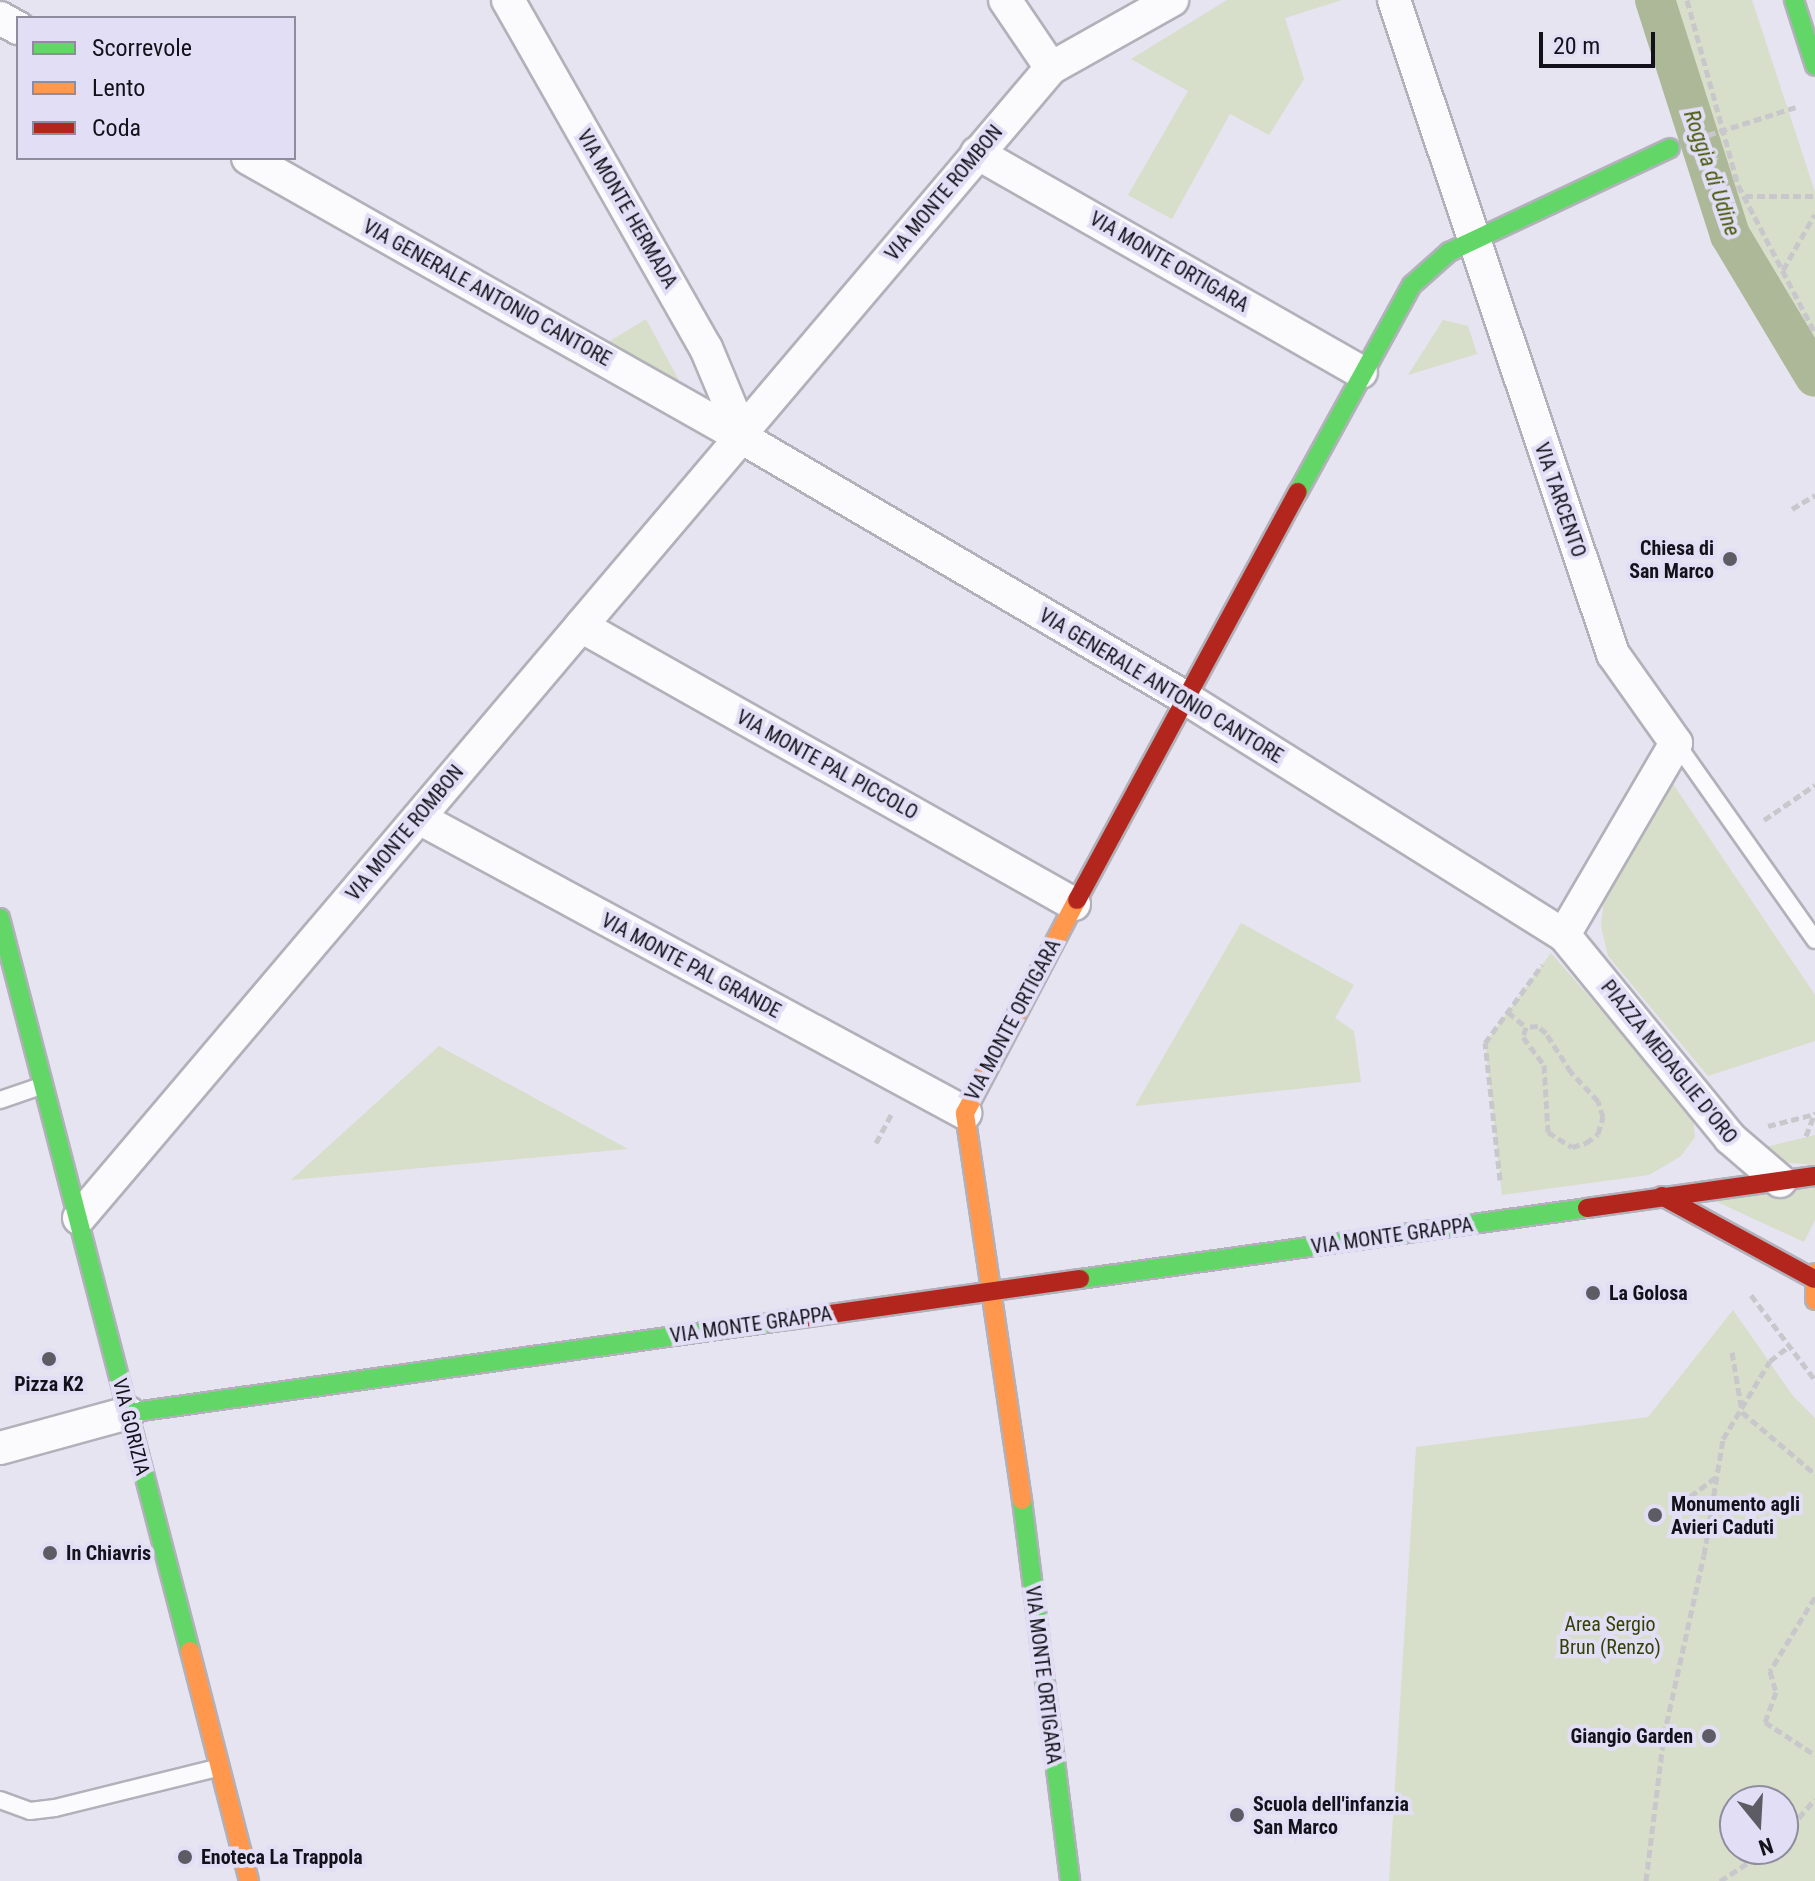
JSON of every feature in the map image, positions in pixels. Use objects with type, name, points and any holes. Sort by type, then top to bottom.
[{"type":"street","name":"VIA MONTE HERMADA","points":[[508,0],[706,348],[739,433]]},
{"type":"street","points":[[1005,0],[1051,68]]},
{"type":"street","name":"VIA MONTE ROMBON","points":[[79,1218],[581,626],[739,433],[1051,68],[1172,0]]},
{"type":"street","name":"VIA TARCENTO","points":[[1394,0],[1471,242],[1613,654],[1676,743]]},
{"type":"street","points":[[1794,0],[1815,66]]},
{"type":"street","points":[[1471,242],[1670,148]]},
{"type":"street","name":"VIA MONTE ORTIGARA","points":[[977,153],[1361,372]]},
{"type":"street","name":"VIA GENERALE ANTONIO CANTORE","points":[[252,160],[739,433],[1184,697],[1564,935]]},
{"type":"street","name":"VIA MONTE ORTIGARA","points":[[1070,1881],[995,1292],[965,1113],[1184,697],[1361,372],[1412,285],[1449,252],[1471,242]]},
{"type":"street","name":"VIA MONTE PAL PICCOLO","points":[[581,626],[1074,904]]},
{"type":"street","points":[[1564,935],[1676,743]]},
{"type":"street","name":"VIA MONTE PAL GRANDE","points":[[419,818],[965,1113]]},
{"type":"street","name":"VIA GORIZIA","points":[[0,918],[249,1881]]},
{"type":"street","name":"PIAZZA MEDAGLIE D'ORO","points":[[1564,935],[1730,1138],[1780,1181]]},
{"type":"street","points":[[1662,1196],[1815,1176]]},
{"type":"street","points":[[1662,1196],[1814,1276],[1815,1300]]},
{"type":"street","name":"VIA MONTE GRAPPA","points":[[0,1448],[128,1413],[1662,1196]]},
{"type":"lane","points":[[1676,743],[1815,940]]},
{"type":"lane","points":[[0,1100],[43,1085]]},
{"type":"lane","points":[[0,1800],[30,1811],[55,1808],[219,1768]]},
{"type":"path","points":[[1687,0],[1745,196],[1815,333]]},
{"type":"path","points":[[1723,130],[1796,107]]},
{"type":"path","points":[[1745,196],[1815,196]]},
{"type":"path","points":[[1783,270],[1815,214]]},
{"type":"path","points":[[1792,509],[1815,495]]},
{"type":"path","points":[[1760,823],[1815,785]]},
{"type":"path","points":[[1501,1185],[1485,1043],[1564,935]]},
{"type":"path","points":[[1508,1012],[1526,1027],[1538,1026],[1546,1033],[1571,1072],[1598,1101],[1603,1117],[1598,1134],[1586,1143],[1572,1147],[1548,1132],[1544,1065],[1523,1037],[1526,1027]]},
{"type":"path","points":[[1762,1127],[1815,1113]]},
{"type":"path","points":[[1805,1137],[1815,1113]]},
{"type":"path","points":[[1743,1285],[1815,1380]]},
{"type":"path","points":[[1646,1881],[1664,1735],[1723,1439],[1770,1361],[1789,1346]]},
{"type":"path","points":[[1732,1352],[1742,1412],[1815,1474]]},
{"type":"path","points":[[1671,1511],[1716,1477]]},
{"type":"path","points":[[1815,1597],[1770,1671],[1776,1692],[1765,1722],[1815,1755]]},
{"type":"path","points":[[1799,1818],[1815,1799]]},
{"type":"path","points":[[1720,1881],[1744,1865]]},
{"type":"green space","points":[[1227,0],[1342,0],[1285,18],[1304,79],[1269,135],[1230,114],[1172,219],[1128,195],[1188,91],[1131,59]]},
{"type":"green space","points":[[1674,0],[1752,0],[1815,192],[1815,359],[1728,209]]},
{"type":"green space","points":[[646,319],[683,388],[605,344]]},
{"type":"green space","points":[[1443,320],[1468,326],[1477,354],[1408,375]]},
{"type":"green space","points":[[1669,778],[1815,995],[1815,1041],[1708,1076],[1608,956],[1601,926],[1604,898]]},
{"type":"green space","points":[[1241,923],[1354,985],[1335,1018],[1354,1031],[1361,1082],[1135,1106]]},
{"type":"green space","points":[[1551,953],[1693,1115],[1695,1137],[1681,1156],[1649,1175],[1502,1195],[1485,1043]]},
{"type":"green space","points":[[439,1046],[628,1149],[291,1180]]},
{"type":"green space","points":[[1815,1135],[1815,1165],[1781,1162],[1762,1148]]},
{"type":"green space","points":[[1815,1188],[1815,1220],[1804,1242],[1711,1199]]},
{"type":"green space","name":"Area Sergio Brun (Renzo)","points":[[1733,1310],[1793,1396],[1815,1418],[1815,1881],[1389,1881],[1416,1447],[1648,1417]]},
{"type":"waterway","name":"Roggia di Udine","points":[[1655,0],[1730,235],[1815,377]]},
{"type":"traffic: fast","points":[[1794,0],[1815,66]]},
{"type":"traffic: fast","points":[[1298,492],[1412,285],[1449,252],[1670,148]]},
{"type":"traffic: fast","points":[[0,918],[190,1651]]},
{"type":"traffic: fast","points":[[1080,1279],[1587,1208]]},
{"type":"traffic: fast","points":[[128,1413],[788,1320]]},
{"type":"traffic: fast","points":[[1022,1500],[1070,1881]]},
{"type":"traffic: slow","points":[[1022,1500],[965,1113],[1077,900]]},
{"type":"traffic: slow","points":[[1815,1273],[1815,1300]]},
{"type":"traffic: slow","points":[[190,1651],[249,1881]]},
{"type":"traffic: jam","points":[[1077,900],[1298,492]]},
{"type":"traffic: jam","points":[[1587,1208],[1815,1176]]},
{"type":"traffic: jam","points":[[1662,1196],[1814,1279]]},
{"type":"traffic: jam","points":[[788,1320],[1080,1279]]},
{"type":"place","name":"Chiesa di San Marco","points":[[1730,559]]},
{"type":"place","name":"La Golosa","points":[[1593,1293]]},
{"type":"place","name":"Pizza K2","points":[[49,1359]]},
{"type":"place","name":"Monumento agli Avieri Caduti","points":[[1655,1515]]},
{"type":"place","name":"In Chiavris","points":[[50,1553]]},
{"type":"place","name":"Giangio Garden","points":[[1709,1736]]},
{"type":"place","name":"Scuola dell'infanzia San Marco","points":[[1237,1815]]},
{"type":"place","name":"Enoteca La Trappola","points":[[185,1857]]}]
